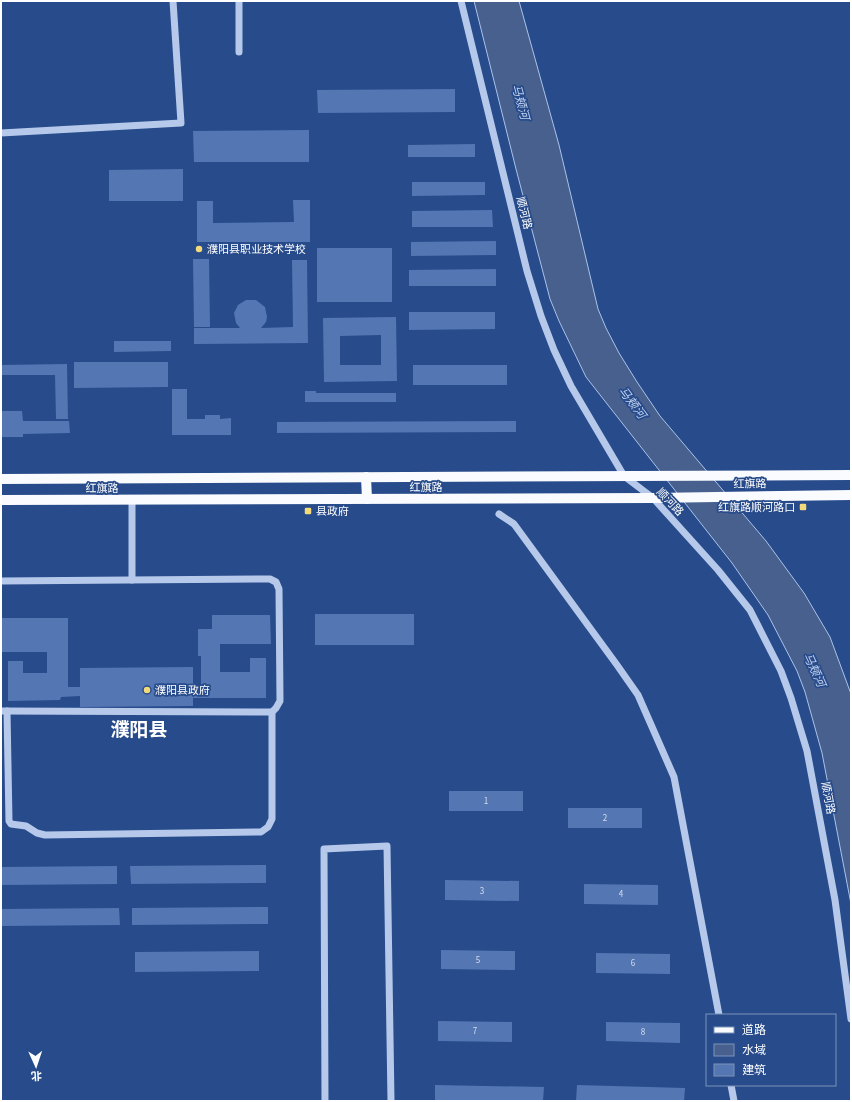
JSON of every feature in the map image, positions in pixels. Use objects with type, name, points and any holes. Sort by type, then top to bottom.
[{"type":"main road","name":"红旗路","points":[[1,479],[851,475]]},
{"type":"main road","points":[[366,477],[367,499]]},
{"type":"main road","name":"红旗路","points":[[1,500],[669,498],[851,495]]},
{"type":"street","points":[[1,133],[181,123],[173,1]]},
{"type":"street","points":[[239,1],[239,52]]},
{"type":"street","name":"顺河路","points":[[460,1],[527,271],[541,316],[554,350],[571,386],[624,476],[653,498],[718,570],[750,610],[781,671],[807,750],[835,900],[851,1019]]},
{"type":"street","points":[[132,500],[132,580]]},
{"type":"street","points":[[499,514],[514,524],[613,658],[638,695],[674,778],[719,1014]]},
{"type":"street","points":[[1,581],[270,579],[276,582],[279,589],[280,701],[272,712],[272,819],[268,827],[261,832],[45,835],[37,833],[26,826],[11,824],[9,821],[4,711],[272,712]]},
{"type":"street","points":[[326,1101],[324,849],[387,846],[391,1101]]},
{"type":"street","points":[[731,1086],[734,1101]]},
{"type":"water","name":"马颊河","points":[[474,1],[519,1],[559,145],[598,309],[619,353],[660,416],[766,541],[804,593],[830,637],[851,694],[851,904],[822,753],[805,692],[797,671],[768,615],[732,563],[586,377],[559,321],[550,299]]},
{"type":"building","points":[[455,89],[455,112],[318,113],[317,90]]},
{"type":"building","points":[[309,130],[309,162],[194,162],[193,131]]},
{"type":"building","points":[[475,144],[475,157],[408,157],[408,145]]},
{"type":"building","points":[[183,169],[183,201],[109,201],[109,170]]},
{"type":"building","points":[[412,182],[485,182],[485,195],[412,196]]},
{"type":"building","points":[[293,200],[310,200],[310,242],[197,242],[197,201],[213,201],[213,223],[294,222]]},
{"type":"building","points":[[492,210],[493,227],[412,227],[412,211]]},
{"type":"building","points":[[496,241],[496,255],[411,256],[411,242]]},
{"type":"building","points":[[317,248],[392,248],[392,302],[317,302]]},
{"type":"building","points":[[193,259],[209,259],[210,327],[194,327]]},
{"type":"building","points":[[292,260],[307,260],[308,343],[194,344],[194,328],[240,328],[236,323],[234,313],[238,305],[246,300],[256,300],[265,307],[267,317],[266,322],[261,328],[293,327]]},
{"type":"building","points":[[496,269],[496,286],[409,286],[409,270]]},
{"type":"building","points":[[409,312],[495,312],[495,329],[409,330]]},
{"type":"building","points":[[396,317],[397,381],[324,382],[323,318]],"holes":[[[381,335],[381,365],[340,365],[340,336]]]},
{"type":"building","points":[[114,341],[171,341],[171,351],[114,352]]},
{"type":"building","points":[[74,362],[168,362],[168,387],[74,388]]},
{"type":"building","points":[[67,364],[68,419],[56,419],[55,375],[1,375],[1,365]]},
{"type":"building","points":[[413,365],[507,365],[507,385],[413,385]]},
{"type":"building","points":[[172,389],[187,389],[187,419],[205,419],[205,415],[220,415],[220,419],[231,418],[231,435],[172,435]]},
{"type":"building","points":[[305,391],[316,391],[316,393],[396,393],[396,402],[305,402]]},
{"type":"building","points":[[1,411],[22,411],[23,421],[69,421],[70,433],[23,434],[23,437],[1,437]]},
{"type":"building","points":[[516,421],[516,432],[277,433],[277,422]]},
{"type":"building","points":[[315,614],[414,614],[414,645],[315,645]]},
{"type":"building","points":[[212,615],[270,615],[271,644],[220,644],[220,672],[250,672],[250,658],[266,658],[266,698],[193,698],[193,706],[80,707],[80,696],[61,697],[60,700],[8,701],[8,661],[23,661],[23,673],[47,673],[47,652],[1,652],[1,618],[68,618],[68,687],[80,687],[80,668],[193,667],[193,686],[201,686],[201,656],[198,656],[198,629],[212,629]]},
{"type":"building","points":[[449,791],[523,791],[523,811],[449,811]]},
{"type":"building","points":[[568,808],[642,808],[642,828],[568,828]]},
{"type":"building","points":[[266,865],[266,883],[131,884],[130,866]]},
{"type":"building","points":[[117,866],[117,884],[1,885],[1,867]]},
{"type":"building","points":[[445,880],[519,881],[519,901],[445,900]]},
{"type":"building","points":[[584,884],[658,885],[658,905],[584,904]]},
{"type":"building","points":[[268,907],[268,924],[132,925],[132,908]]},
{"type":"building","points":[[119,908],[120,925],[1,926],[1,909]]},
{"type":"building","points":[[441,950],[515,951],[515,970],[441,969]]},
{"type":"building","points":[[259,951],[259,971],[135,972],[135,952]]},
{"type":"building","points":[[596,953],[670,954],[670,974],[596,973]]},
{"type":"building","points":[[438,1021],[512,1022],[512,1042],[438,1041]]},
{"type":"building","points":[[606,1022],[680,1023],[680,1043],[606,1041]]},
{"type":"building","points":[[435,1085],[544,1087],[543,1101],[435,1101]]},
{"type":"building","points":[[577,1085],[685,1088],[684,1101],[576,1101]]},
{"type":"place","name":"濮阳县职业技术学校","points":[[199,249]]},
{"type":"place","name":"红旗路顺河路口","points":[[803,507]]},
{"type":"place","name":"县政府","points":[[308,511]]},
{"type":"place","name":"濮阳县政府","points":[[147,690]]},
{"type":"district","name":"濮阳县","points":[[139,730]]}]
